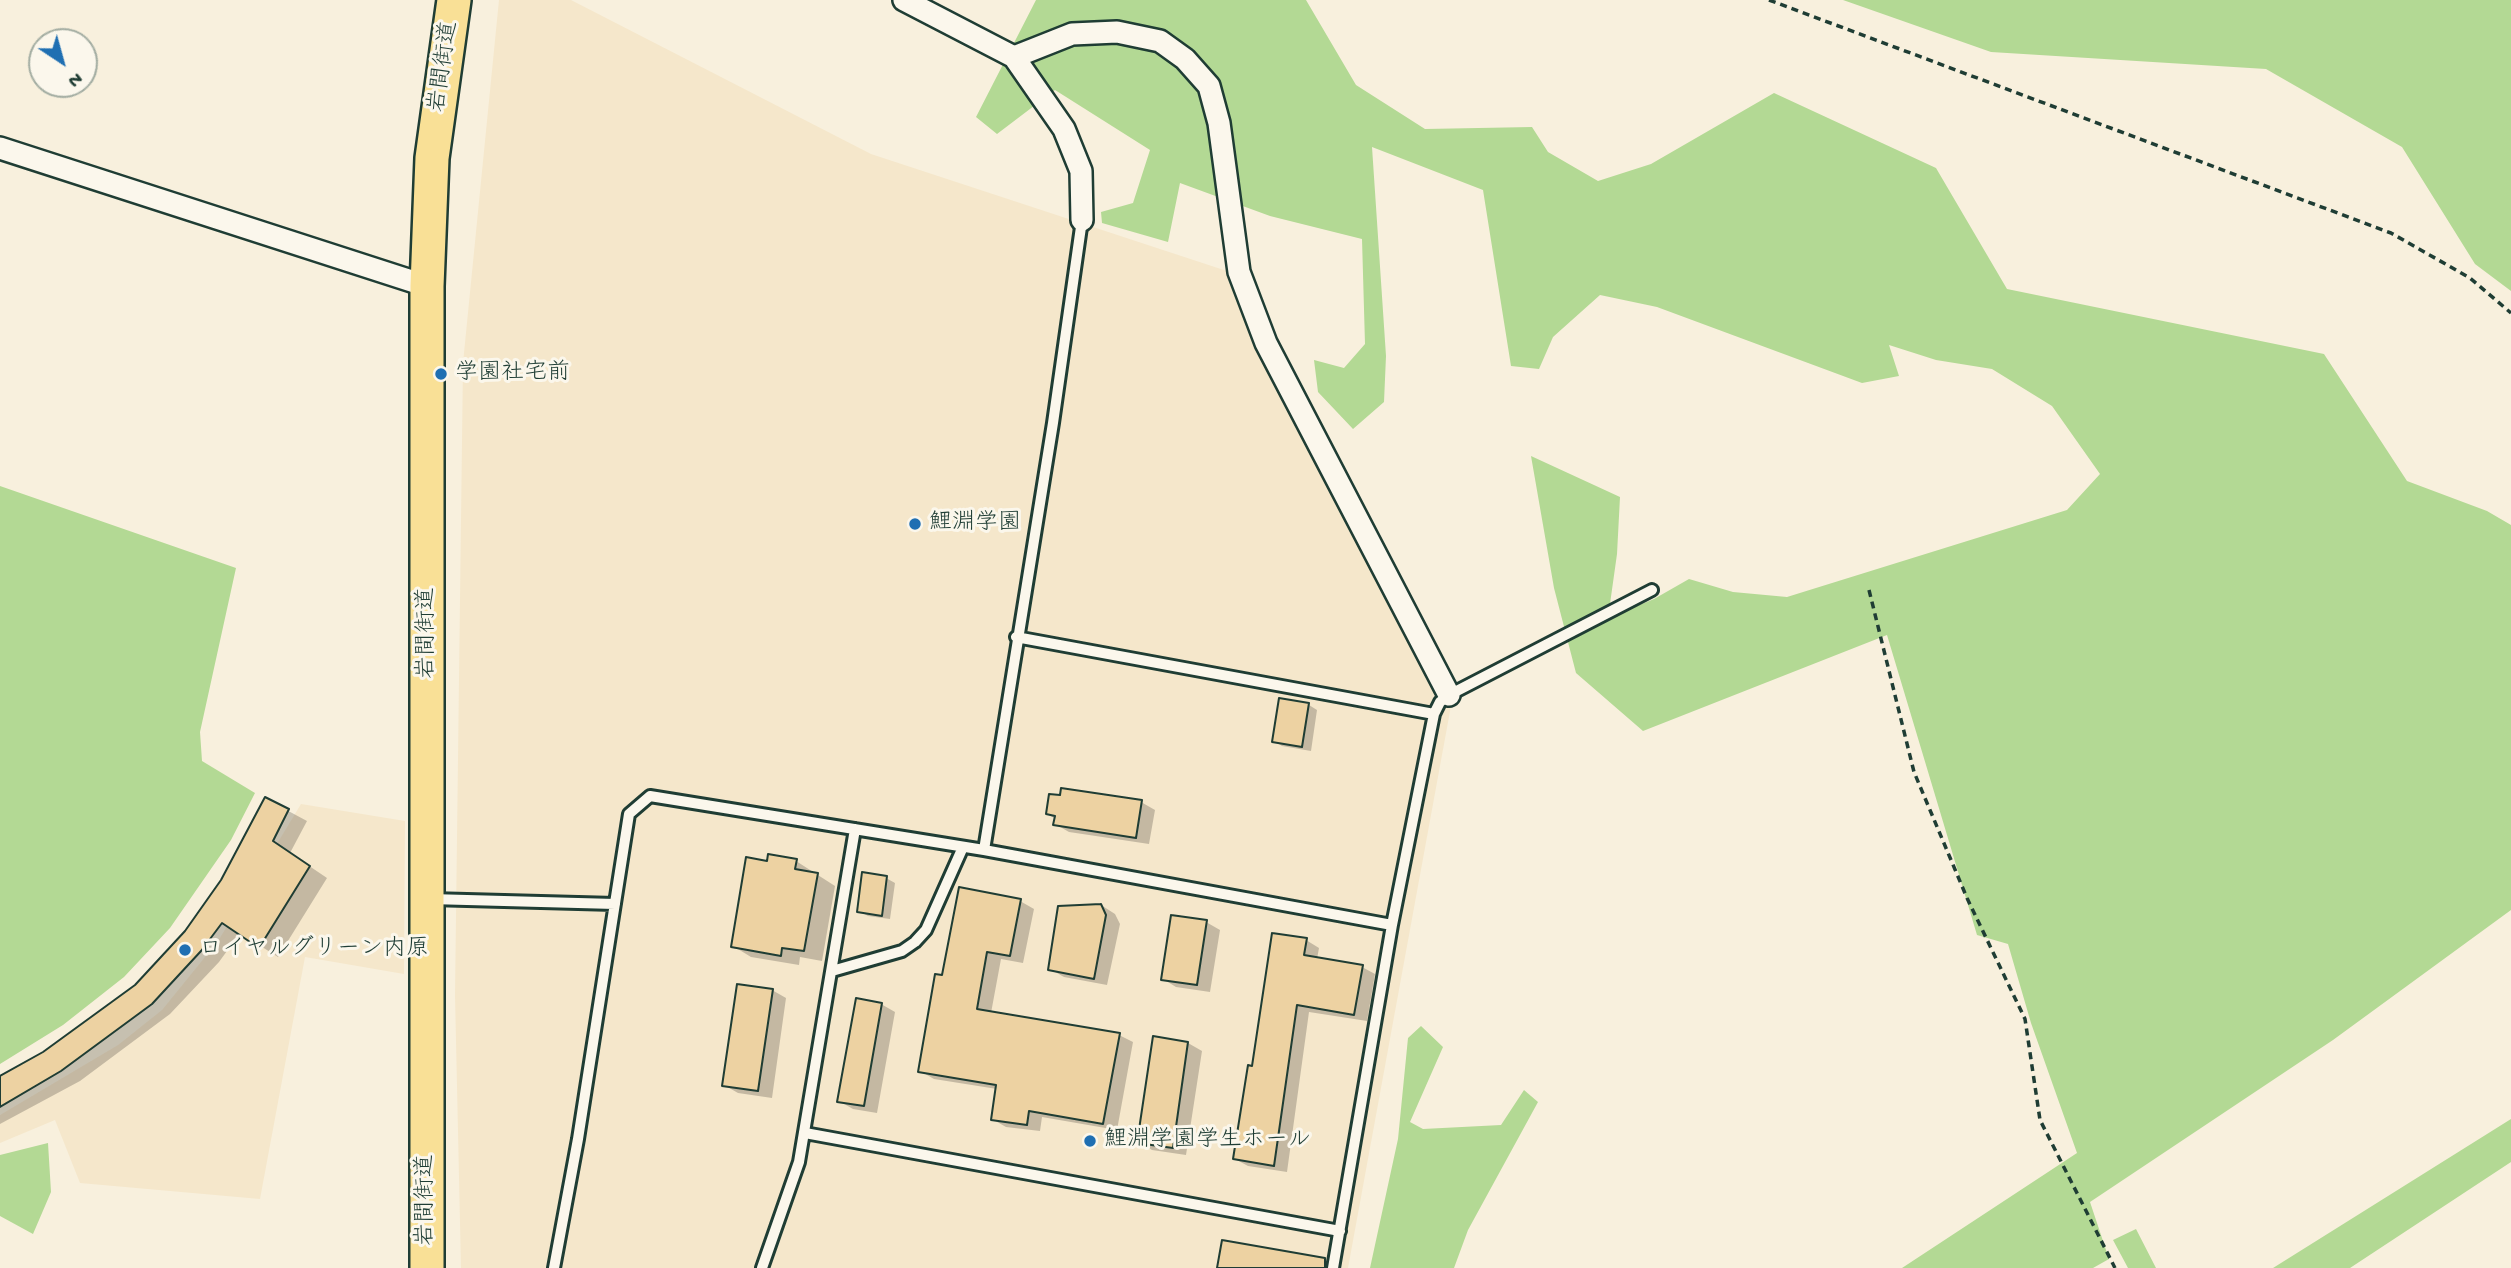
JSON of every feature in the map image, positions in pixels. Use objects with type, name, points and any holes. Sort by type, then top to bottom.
[{"type":"main road","name":"岩間街道","points":[[427,1268],[426,286],[432,158],[454,0]]},
{"type":"street","points":[[904,0],[1014,57],[1064,129],[1081,171],[1082,220]]},
{"type":"street","points":[[1014,57],[1072,34],[1117,32],[1160,41],[1185,59],[1209,86],[1219,123],[1239,272],[1266,343],[1449,695]]},
{"type":"street","points":[[0,148],[426,286]]},
{"type":"lane","points":[[984,850],[1016,637],[1053,423],[1082,220]]},
{"type":"lane","points":[[1333,1268],[1392,925],[1434,714],[1440,702],[1449,695],[1652,590]]},
{"type":"lane","points":[[1016,637],[1434,714]]},
{"type":"lane","points":[[554,1268],[578,1139],[629,814],[650,796],[963,846],[1392,925]]},
{"type":"lane","points":[[762,1268],[792,1186],[805,1133],[855,829]]},
{"type":"lane","points":[[832,971],[902,951],[915,942],[926,930],[963,846]]},
{"type":"lane","points":[[427,899],[615,904]]},
{"type":"lane","points":[[805,1133],[1340,1231]]},
{"type":"path","points":[[1769,0],[2391,233],[2470,278],[2511,313]]},
{"type":"path","points":[[1869,590],[1913,772],[1967,898],[2025,1019],[2040,1120],[2115,1268]]},
{"type":"shaded area","name":"鯉淵学園","points":[[499,0],[571,0],[871,154],[1233,273],[1455,684],[1348,1268],[461,1268],[455,995],[463,363]]},
{"type":"shaded area","points":[[301,804],[405,821],[404,974],[305,957],[260,1199],[80,1183],[55,1120],[0,1143],[0,1115],[118,1045],[162,1010],[218,941]]},
{"type":"green space","points":[[1036,0],[1306,0],[1356,85],[1425,129],[1532,127],[1548,152],[1598,181],[1651,164],[1774,93],[1936,168],[2007,289],[2324,354],[2407,481],[2487,511],[2511,525],[2511,910],[2333,1040],[2090,1202],[2109,1259],[2093,1268],[1902,1268],[2077,1153],[2031,1023],[2008,944],[1977,935],[1887,635],[1643,731],[1576,673],[1554,588],[1531,456],[1620,497],[1617,554],[1608,618],[1654,599],[1689,579],[1733,592],[1787,597],[2067,510],[2100,474],[2052,406],[1992,369],[1936,360],[1889,345],[1899,376],[1862,383],[1657,307],[1600,295],[1553,337],[1539,369],[1511,366],[1483,190],[1372,147],[1386,356],[1384,402],[1353,429],[1318,392],[1314,360],[1344,368],[1365,344],[1362,239],[1270,216],[1180,183],[1168,242],[1102,223],[1101,212],[1133,203],[1150,150],[1055,90],[997,134],[976,117]]},
{"type":"green space","points":[[1843,0],[2511,0],[2511,291],[2475,264],[2402,147],[2266,69],[1991,52]]},
{"type":"green space","points":[[0,486],[236,568],[200,732],[202,761],[255,793],[231,840],[170,928],[124,977],[63,1025],[0,1064]]},
{"type":"green space","points":[[1421,1026],[1443,1047],[1410,1122],[1423,1129],[1501,1125],[1524,1090],[1538,1102],[1468,1230],[1454,1268],[1370,1268],[1398,1139],[1408,1038]]},
{"type":"green space","points":[[2511,1119],[2511,1162],[2350,1268],[2273,1268]]},
{"type":"green space","points":[[48,1143],[51,1192],[33,1234],[0,1216],[0,1155]]},
{"type":"green space","points":[[2136,1229],[2156,1268],[2128,1268],[2113,1240]]},
{"type":"building","points":[[1279,698],[1309,703],[1302,747],[1272,742]]},
{"type":"building","points":[[1061,788],[1142,800],[1136,838],[1053,825],[1055,816],[1046,814],[1049,794],[1060,795]]},
{"type":"building","name":"ロイヤルグリーン内原","points":[[265,797],[289,809],[273,841],[310,866],[259,948],[222,923],[201,951],[152,1004],[61,1071],[0,1107],[0,1076],[43,1052],[135,985],[185,931],[221,880]]},
{"type":"building","points":[[768,854],[797,859],[795,869],[818,873],[804,951],[782,948],[781,956],[731,947],[746,857],[767,861]]},
{"type":"building","points":[[862,872],[887,876],[882,916],[857,912]]},
{"type":"building","points":[[959,887],[1021,899],[1010,956],[987,952],[977,1009],[1120,1033],[1103,1124],[1029,1111],[1027,1125],[991,1120],[996,1085],[918,1072],[935,974],[942,975]]},
{"type":"building","points":[[1101,904],[1106,915],[1094,979],[1048,970],[1058,906]]},
{"type":"building","points":[[1171,915],[1207,920],[1197,985],[1161,980]]},
{"type":"building","points":[[1272,933],[1307,938],[1304,955],[1363,965],[1354,1015],[1297,1005],[1274,1166],[1233,1159],[1248,1065],[1252,1066]]},
{"type":"building","points":[[737,984],[773,989],[758,1091],[722,1086]]},
{"type":"building","points":[[856,998],[882,1003],[864,1106],[837,1102]]},
{"type":"building","points":[[1153,1036],[1188,1042],[1173,1148],[1137,1143]]},
{"type":"building","points":[[1222,1240],[1325,1258],[1325,1268],[1217,1268]]},
{"type":"place","name":"学園社宅前","points":[[441,374]]},
{"type":"place","name":"鯉淵学園","points":[[915,524]]},
{"type":"place","name":"ロイヤルグリーン内原","points":[[185,950]]},
{"type":"place","name":"鯉淵学園学生ホール","points":[[1090,1141]]}]
